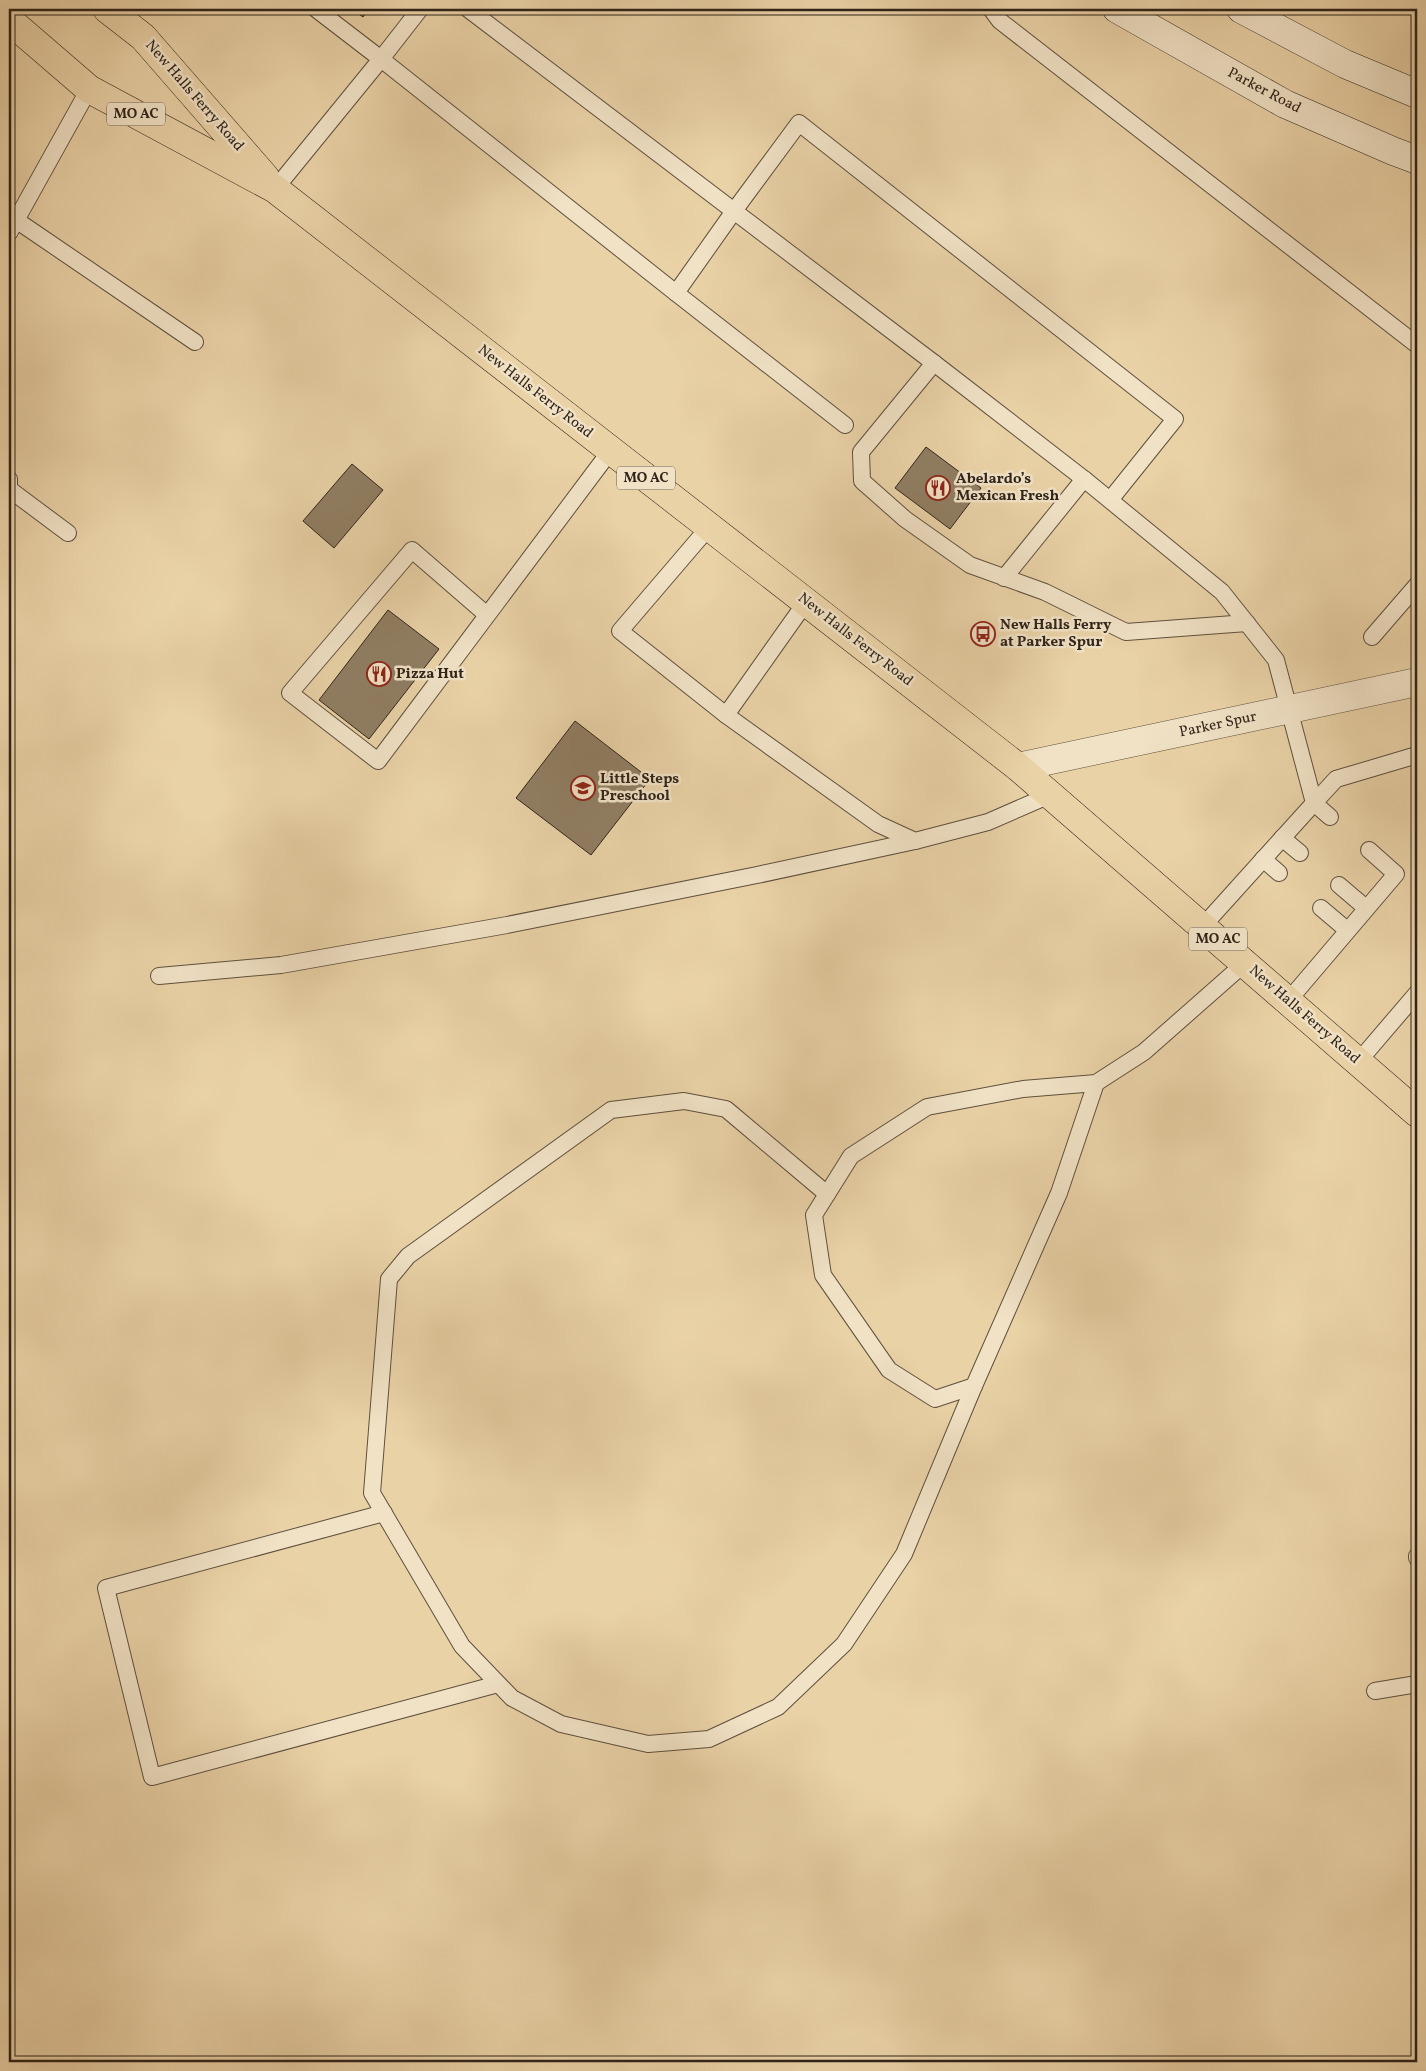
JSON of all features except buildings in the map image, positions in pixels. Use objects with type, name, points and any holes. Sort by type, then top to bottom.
[{"type":"main road","name":"New Halls Ferry Road","points":[[107,9],[144,37],[275,189]]},
{"type":"main road","name":"Parker Road","points":[[1117,9],[1285,104],[1417,160]]},
{"type":"main road","points":[[1241,9],[1345,64],[1417,94]]},
{"type":"main road","name":"New Halls Ferry Road","points":[[9,20],[89,89],[275,189],[1018,767],[1417,1113]]},
{"type":"main road","name":"Parker Spur","points":[[1018,767],[1417,682]]},
{"type":"lane","points":[[316,9],[845,425]]},
{"type":"lane","points":[[275,189],[382,59],[420,9]]},
{"type":"lane","points":[[468,9],[934,363],[1084,479],[1222,592],[1276,660],[1314,803],[1330,817]]},
{"type":"lane","points":[[991,9],[1000,21],[1417,345]]},
{"type":"lane","points":[[89,89],[12,227],[195,342]]},
{"type":"lane","points":[[676,293],[799,123],[1175,419],[1110,500]]},
{"type":"lane","points":[[934,363],[861,452],[862,481],[905,519],[970,565],[1045,592],[1126,632],[1247,623]]},
{"type":"lane","points":[[487,615],[412,550],[290,693],[378,761],[611,450]]},
{"type":"lane","points":[[9,479],[9,489],[68,533]]},
{"type":"lane","points":[[1004,578],[1084,479]]},
{"type":"lane","points":[[709,527],[620,631],[726,715],[878,824],[915,841]]},
{"type":"lane","points":[[1372,637],[1417,585]]},
{"type":"lane","points":[[726,715],[806,602]]},
{"type":"lane","points":[[1203,926],[1336,778],[1417,755]]},
{"type":"lane","points":[[159,976],[281,965],[507,925],[757,875],[915,841],[988,822],[1050,795]]},
{"type":"lane","points":[[1282,838],[1300,853]]},
{"type":"lane","points":[[1288,1001],[1396,874],[1369,850]]},
{"type":"lane","points":[[1263,859],[1279,873]]},
{"type":"lane","points":[[1339,885],[1366,908]]},
{"type":"lane","points":[[1321,908],[1347,930]]},
{"type":"lane","points":[[974,1386],[935,1399],[889,1370],[823,1275],[814,1215],[827,1194],[852,1156],[927,1107],[1023,1089],[1096,1083],[1144,1052],[1245,963]]},
{"type":"lane","points":[[1358,1062],[1417,993]]},
{"type":"lane","points":[[827,1194],[726,1109],[684,1101],[611,1110],[408,1256],[389,1279],[372,1493],[462,1646],[512,1698],[561,1724],[648,1744],[709,1739],[778,1707],[844,1644],[904,1554],[974,1386],[1059,1192],[1096,1083]]},
{"type":"lane","points":[[384,1513],[106,1588],[152,1777],[498,1684]]},
{"type":"lane","points":[[1375,1691],[1417,1684]]},
{"type":"place","name":"Abelardo’s Mexican Fresh","points":[[938,488]]},
{"type":"place","name":"New Halls Ferry at Parker Spur","points":[[983,634]]},
{"type":"place","name":"Pizza Hut","points":[[379,674]]},
{"type":"place","name":"Little Steps Preschool","points":[[583,788]]}]
